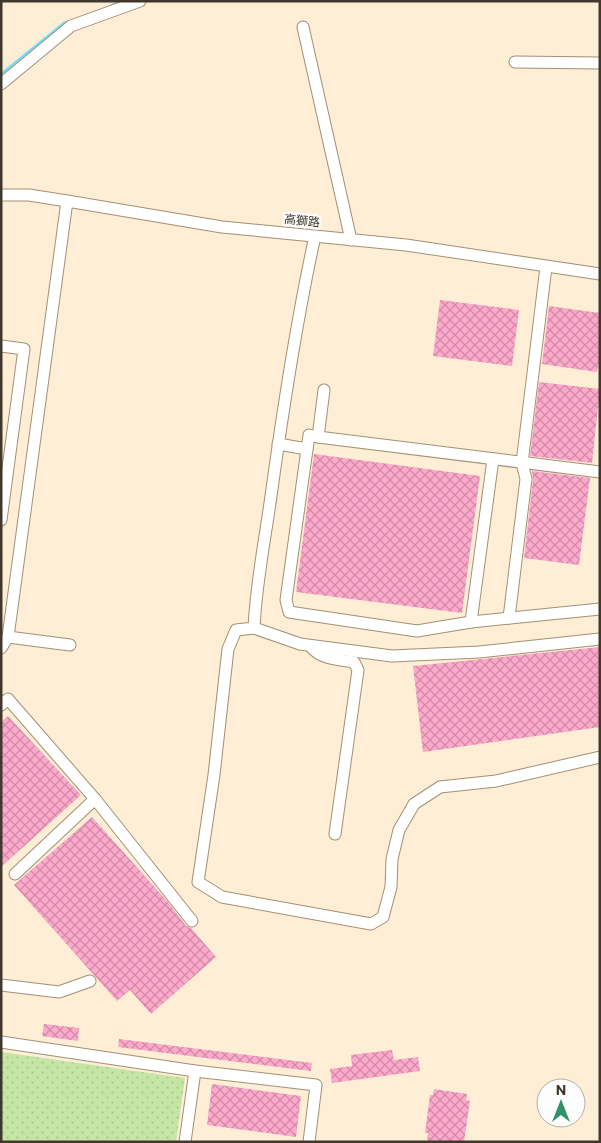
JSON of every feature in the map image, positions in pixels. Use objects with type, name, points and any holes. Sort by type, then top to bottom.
[{"type":"street","points":[[1,84],[71,26],[140,1]]},
{"type":"street","points":[[303,27],[351,240]]},
{"type":"street","points":[[515,62],[600,62]]},
{"type":"street","name":"高獅路","points":[[1,195],[29,196],[66,201],[222,227],[406,245],[600,274]]},
{"type":"street","points":[[1,648],[8,637],[66,201]]},
{"type":"street","points":[[254,628],[256,597],[278,444],[303,291],[315,236]]},
{"type":"street","points":[[509,618],[526,479],[522,463],[546,267]]},
{"type":"street","points":[[1,346],[24,349],[1,520]]},
{"type":"street","points":[[318,437],[324,390]]},
{"type":"street","points":[[600,472],[309,435],[286,600],[289,612],[417,631],[471,622],[600,609]]},
{"type":"street","points":[[278,444],[306,449]]},
{"type":"street","points":[[471,622],[493,459]]},
{"type":"street","points":[[600,639],[479,652],[392,656],[300,644],[254,628],[236,630],[228,649],[214,776],[198,882],[222,897],[371,924],[383,917],[391,887],[392,859],[399,830],[414,804],[440,787],[496,781],[600,757]]},
{"type":"street","points":[[8,637],[70,645]]},
{"type":"street","points":[[310,646],[316,653],[337,660],[354,662],[358,670],[335,834]]},
{"type":"street","points":[[1,705],[8,699],[95,799],[192,921]]},
{"type":"street","points":[[15,874],[95,799]]},
{"type":"street","points":[[1,985],[59,992],[90,981]]},
{"type":"street","points":[[1,1042],[194,1071],[316,1084],[309,1142]]},
{"type":"street","points":[[185,1142],[194,1071]]},
{"type":"green space","points":[[1,1052],[185,1078],[176,1142],[1,1142]]},
{"type":"building","points":[[440,300],[519,310],[512,366],[433,356]]},
{"type":"building","points":[[549,306],[600,313],[600,356],[597,372],[542,364]]},
{"type":"building","points":[[539,382],[600,389],[592,463],[530,456]]},
{"type":"building","points":[[314,454],[480,476],[462,613],[296,592]]},
{"type":"building","points":[[532,471],[590,478],[579,565],[524,558],[533,480]]},
{"type":"building","points":[[600,647],[600,727],[423,752],[413,666]]},
{"type":"building","points":[[8,716],[81,795],[1,867],[1,722]]},
{"type":"building","points":[[92,817],[168,902],[186,926],[191,928],[216,957],[151,1014],[130,990],[117,1001],[14,885]]},
{"type":"building","points":[[44,1024],[79,1028],[78,1041],[42,1036]]},
{"type":"building","points":[[119,1039],[312,1063],[311,1071],[118,1047]]},
{"type":"building","points":[[392,1050],[394,1060],[418,1057],[420,1071],[332,1083],[330,1069],[352,1066],[351,1055]]},
{"type":"building","points":[[212,1084],[301,1096],[296,1137],[207,1125]]},
{"type":"building","points":[[434,1089],[467,1094],[466,1100],[470,1101],[464,1142],[427,1142],[428,1133],[425,1133],[428,1110],[430,1095],[433,1095]]},
{"type":"waterway","points":[[112,5],[123,1]]},
{"type":"waterway","points":[[1,74],[64,23],[70,21]]}]
